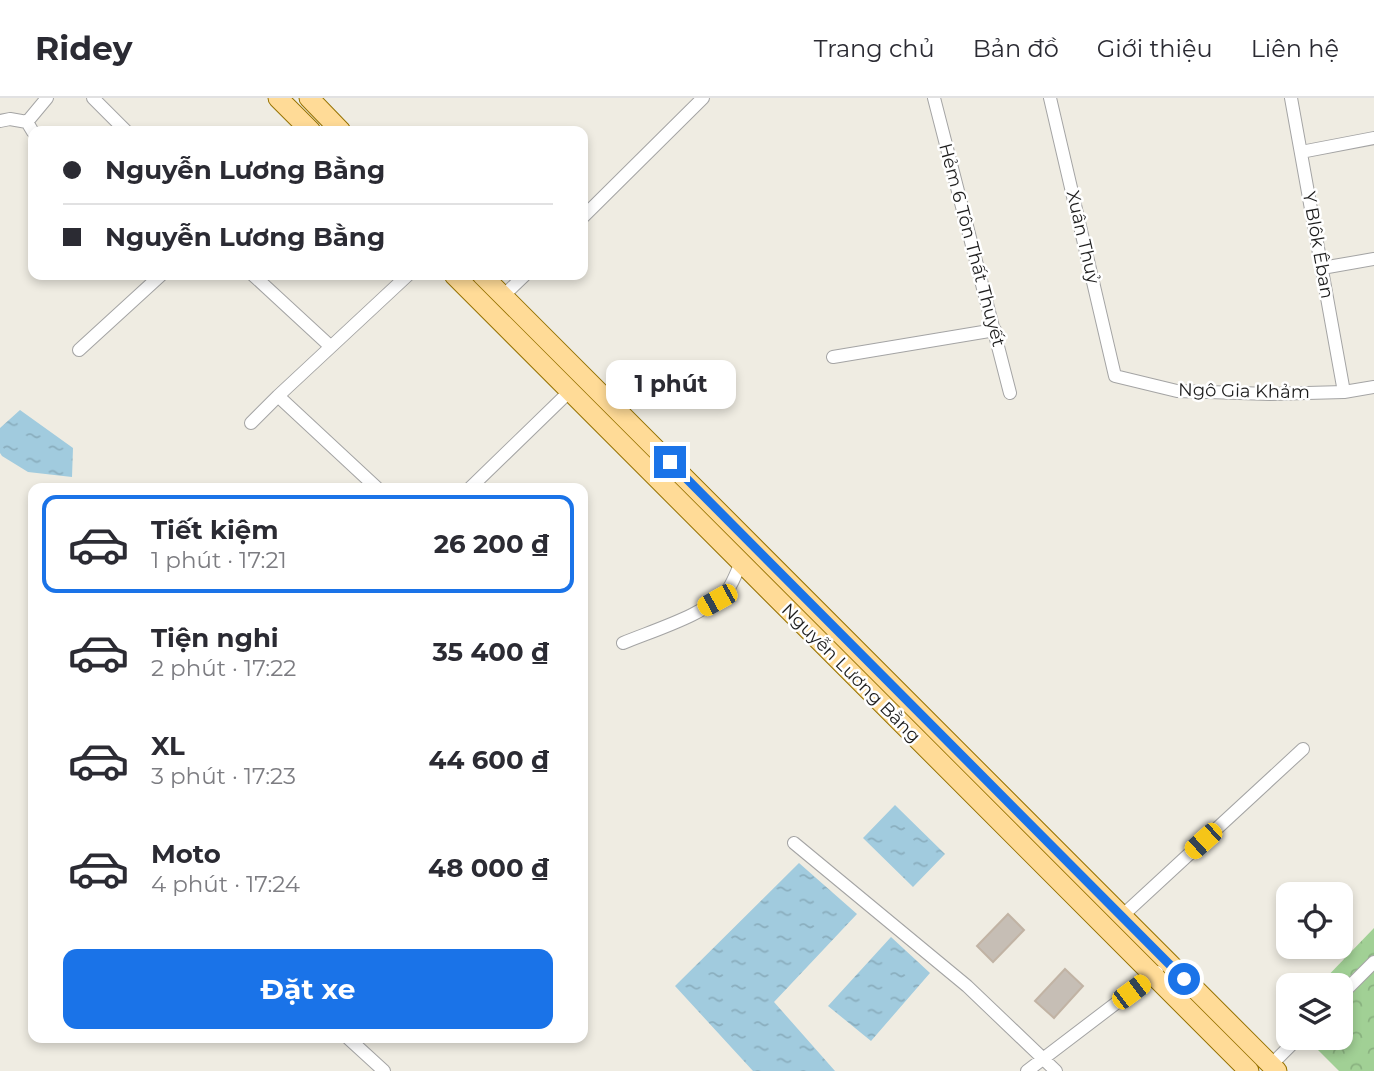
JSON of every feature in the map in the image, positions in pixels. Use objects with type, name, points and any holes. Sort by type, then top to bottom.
[{"type":"main road","points":[[278,98],[303,126]]},
{"type":"main road","points":[[309,98],[336,126]]},
{"type":"main road","name":"Nguyễn Lương Bằng","points":[[459,280],[741,563],[1160,969],[1274,1068]]},
{"type":"main road","name":"Nguyễn Lương Bằng","points":[[487,280],[1122,916],[1160,969],[1249,1071]]},
{"type":"street","points":[[31,126],[47,98]]},
{"type":"street","points":[[93,98],[121,126]]},
{"type":"street","points":[[588,212],[703,98]]},
{"type":"street","name":"Hẻm 6 Tôn Thất Thuyết","points":[[934,98],[1010,393]]},
{"type":"street","name":"Xuân Thuỷ","points":[[1050,98],[1115,376]]},
{"type":"street","name":"Y Blôk Êban","points":[[1291,98],[1345,392]]},
{"type":"street","points":[[0,121],[10,119],[28,126]]},
{"type":"street","points":[[1301,152],[1374,138]]},
{"type":"street","points":[[1322,268],[1374,259]]},
{"type":"street","points":[[79,350],[156,280]]},
{"type":"street","points":[[258,280],[330,346]]},
{"type":"street","points":[[251,424],[330,346],[403,280]]},
{"type":"street","points":[[503,296],[520,280]]},
{"type":"street","points":[[833,357],[995,330]]},
{"type":"street","name":"Ngô Gia Khảm","points":[[1115,376],[1177,391],[1270,394],[1345,392],[1374,387]]},
{"type":"street","points":[[475,483],[570,391]]},
{"type":"street","points":[[278,396],[372,483]]},
{"type":"street","points":[[623,643],[690,615],[717,600],[730,586],[741,563]]},
{"type":"street","points":[[1122,916],[1303,749]]},
{"type":"street","points":[[794,843],[967,986],[1056,1071]]},
{"type":"street","points":[[1353,983],[1374,962]]},
{"type":"street","points":[[1027,1071],[1160,969]]},
{"type":"street","points":[[353,1043],[384,1071]]},
{"type":"street","points":[[1274,1068],[1288,1050]]},
{"type":"green space","points":[[1374,928],[1374,1071],[1339,1071],[1318,1050],[1353,1050],[1353,973],[1331,973],[1344,959],[1353,959],[1353,950]]},
{"type":"water","points":[[20,410],[73,448],[72,477],[28,472],[2,456],[0,428]]},
{"type":"water","points":[[895,805],[945,854],[913,887],[863,838]]},
{"type":"water","points":[[799,863],[857,914],[774,1002],[835,1071],[753,1071],[675,986]]},
{"type":"water","points":[[891,937],[930,973],[871,1041],[828,1006]]},
{"type":"building","points":[[1008,914],[1024,930],[993,962],[977,946]]},
{"type":"building","points":[[1065,969],[1083,986],[1054,1018],[1035,1001]]},
{"type":"route","points":[[670,462],[1184,979]]}]
